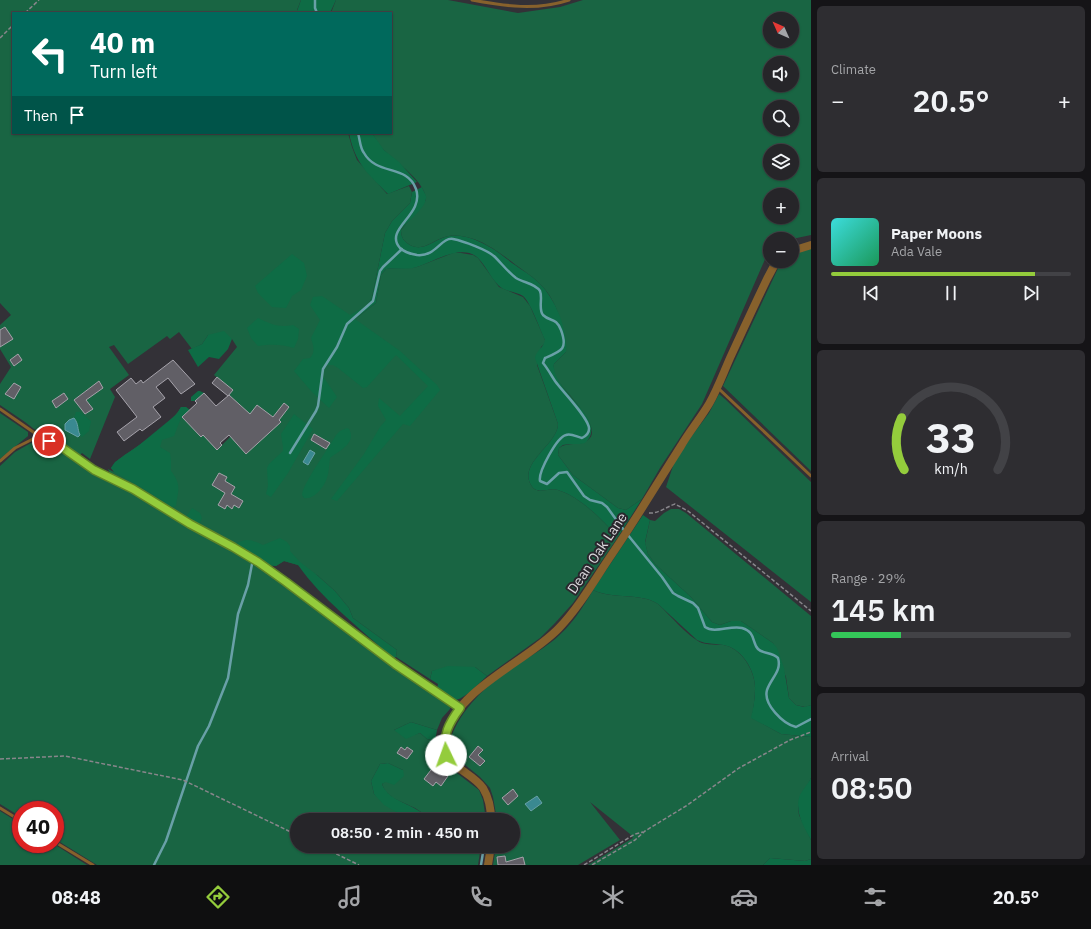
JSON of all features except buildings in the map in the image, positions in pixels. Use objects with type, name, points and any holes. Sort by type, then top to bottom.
[{"type":"street","points":[[799,249],[811,245]]},
{"type":"street","name":"Dean Oak Lane","points":[[491,813],[488,797],[482,787],[453,763],[446,755],[444,744],[451,720],[473,694],[496,675],[543,642],[559,628],[580,602],[626,534],[682,444],[709,404],[773,268]]},
{"type":"street","points":[[488,865],[490,853]]},
{"type":"lane","points":[[472,0],[511,7],[532,7],[560,3],[569,0]]},
{"type":"lane","points":[[717,387],[811,476]]},
{"type":"lane","points":[[0,409],[39,436],[60,446],[94,470],[133,489],[190,524],[258,562],[389,660],[460,708]]},
{"type":"lane","points":[[0,462],[15,448],[39,436]]},
{"type":"lane","points":[[0,808],[12,815]]},
{"type":"lane","points":[[64,847],[93,865]]},
{"type":"path","points":[[27,12],[38,0]]},
{"type":"path","points":[[0,38],[12,27]]},
{"type":"path","points":[[642,509],[649,513],[656,514],[674,504],[688,511],[811,611]]},
{"type":"path","points":[[592,865],[686,806],[740,768],[790,740],[811,732]]},
{"type":"path","points":[[0,759],[65,756],[183,780],[290,832]]},
{"type":"path","points":[[584,865],[636,834],[645,832]]},
{"type":"path","points":[[334,853],[359,865]]},
{"type":"green space","points":[[0,0],[301,0],[297,10],[300,12],[12,12],[12,134],[348,134],[357,160],[387,194],[409,186],[412,192],[410,203],[392,221],[385,233],[372,297],[368,305],[351,316],[355,319],[376,303],[381,275],[386,269],[417,267],[453,253],[473,255],[478,258],[499,287],[523,297],[530,306],[545,340],[545,343],[541,347],[537,365],[558,424],[552,439],[534,461],[530,469],[528,477],[531,485],[536,490],[540,491],[555,489],[575,498],[591,510],[618,537],[573,603],[540,638],[487,676],[475,667],[432,671],[430,679],[396,657],[397,650],[353,618],[349,608],[335,591],[317,575],[298,565],[284,561],[276,566],[267,565],[234,545],[188,521],[180,512],[177,512],[111,475],[108,469],[114,472],[111,468],[116,462],[173,418],[181,407],[186,407],[222,445],[236,431],[233,401],[228,396],[232,390],[214,375],[237,347],[232,339],[208,335],[202,344],[192,349],[179,332],[170,339],[167,336],[128,364],[114,345],[109,347],[129,375],[110,389],[115,397],[90,459],[82,453],[79,456],[34,429],[0,405],[0,384],[11,367],[0,349],[0,337],[3,335],[0,330],[0,325],[11,315],[0,303]]},
{"type":"green space","points":[[301,0],[336,0],[330,12],[297,11]]},
{"type":"green space","points":[[336,0],[448,0],[518,13],[560,7],[583,0],[811,0],[811,235],[799,238],[799,232],[763,232],[763,264],[702,404],[660,468],[642,499],[626,510],[618,508],[573,475],[558,455],[559,448],[562,446],[585,442],[592,434],[587,418],[554,373],[554,364],[566,352],[559,316],[547,292],[534,279],[492,248],[468,237],[443,237],[423,247],[413,246],[407,243],[403,239],[401,230],[426,200],[425,193],[410,173],[383,149],[373,134],[392,134],[392,12],[331,12]]},
{"type":"green space","points":[[349,134],[373,134],[384,150],[399,162],[417,182],[388,194],[358,160]]},
{"type":"green space","points":[[422,187],[426,196],[424,205],[401,230],[403,239],[406,242],[413,246],[423,247],[449,236],[463,236],[476,240],[503,256],[531,276],[541,285],[552,299],[560,316],[566,344],[566,352],[554,364],[555,374],[561,384],[586,415],[591,425],[591,434],[585,443],[563,445],[559,448],[558,455],[573,475],[618,508],[626,510],[642,499],[618,537],[591,510],[575,498],[555,489],[540,491],[536,490],[531,485],[528,477],[530,469],[534,461],[552,439],[558,424],[535,358],[545,340],[526,299],[517,293],[501,287],[495,282],[478,258],[464,252],[448,255],[413,268],[386,269],[381,275],[376,303],[355,319],[400,351],[437,385],[440,390],[410,426],[403,424],[337,501],[331,499],[364,454],[380,427],[386,420],[378,406],[379,398],[400,416],[428,386],[396,355],[367,387],[363,388],[338,368],[333,365],[326,365],[322,375],[337,397],[329,408],[312,392],[294,371],[303,359],[310,358],[313,353],[314,348],[311,338],[320,320],[310,305],[313,297],[322,296],[350,315],[368,305],[372,297],[385,233],[392,221],[410,203],[412,192]]},
{"type":"green space","points":[[811,247],[811,471],[723,386],[778,268],[799,268],[799,251]]},
{"type":"green space","points":[[292,254],[304,263],[307,276],[301,290],[292,296],[286,308],[272,307],[258,293],[255,286]]},
{"type":"green space","points":[[258,318],[271,324],[279,326],[293,325],[299,329],[298,339],[294,348],[276,345],[258,346],[251,338],[247,328]]},
{"type":"green space","points":[[224,331],[232,339],[228,349],[219,359],[209,357],[198,367],[188,350],[202,344],[208,335]]},
{"type":"green space","points":[[198,391],[204,393],[195,401],[191,401],[191,397]]},
{"type":"green space","points":[[719,394],[811,482],[811,602],[666,487],[674,463],[709,413]]},
{"type":"green space","points":[[181,407],[186,407],[190,410],[181,418],[174,436],[162,440],[160,447],[170,453],[171,471],[178,484],[176,506],[172,507],[114,472],[111,468],[115,462],[138,446],[177,414]]},
{"type":"green space","points":[[76,412],[80,412],[91,421],[89,431],[82,437],[79,433],[74,418]]},
{"type":"green space","points":[[0,413],[28,432],[28,436],[0,459]]},
{"type":"green space","points":[[294,414],[313,429],[288,473],[271,497],[266,494],[268,486],[267,468],[269,464],[283,451],[281,434]]},
{"type":"green space","points":[[347,428],[351,434],[351,438],[346,446],[330,458],[326,482],[315,495],[304,498],[302,495],[303,490],[317,465],[336,435],[340,431]]},
{"type":"green space","points":[[31,443],[45,443],[72,457],[95,474],[141,497],[192,529],[251,561],[289,587],[388,662],[450,705],[450,709],[442,718],[437,730],[411,722],[394,730],[414,735],[420,733],[427,739],[435,741],[439,757],[445,764],[479,790],[483,800],[485,813],[422,813],[393,798],[385,791],[382,784],[403,770],[388,763],[380,764],[371,781],[374,794],[400,813],[290,813],[290,853],[480,853],[478,865],[97,865],[64,845],[64,801],[12,801],[12,811],[0,804],[0,466],[15,452]]},
{"type":"green space","points":[[192,508],[200,513],[202,518],[198,527],[188,521],[186,517]]},
{"type":"green space","points":[[671,509],[679,509],[686,513],[811,616],[811,705],[805,707],[796,705],[789,698],[786,677],[773,643],[741,621],[731,621],[720,625],[712,622],[691,597],[655,564],[648,554],[645,543],[650,520],[655,521]]},
{"type":"green space","points":[[643,515],[650,520],[645,542],[648,554],[655,564],[691,597],[712,622],[720,625],[731,621],[741,621],[773,643],[777,648],[784,668],[789,698],[796,705],[804,707],[811,705],[811,737],[781,734],[751,718],[754,704],[755,683],[748,664],[739,653],[727,646],[704,643],[697,640],[658,604],[651,600],[610,595],[593,590]]},
{"type":"green space","points":[[280,538],[287,542],[290,546],[290,551],[300,562],[335,591],[349,608],[353,618],[397,650],[396,657],[394,658],[387,653],[340,611],[307,577],[298,565],[284,561],[276,566],[267,565],[234,545],[242,541],[249,540],[263,545]]},
{"type":"green space","points":[[593,590],[609,595],[651,600],[658,604],[685,631],[697,640],[705,644],[730,647],[745,659],[754,678],[755,684],[752,718],[781,734],[811,737],[811,778],[799,802],[798,808],[799,815],[811,840],[811,859],[805,861],[770,858],[763,865],[588,865],[633,838],[590,802],[620,840],[578,865],[493,865],[495,853],[520,853],[520,813],[496,813],[490,788],[480,777],[453,755],[448,747],[452,735],[464,713],[481,693],[500,676],[560,635],[585,604]]},
{"type":"green space","points":[[448,666],[475,667],[487,676],[468,693],[456,700],[437,689],[438,684],[430,679],[432,671]]},
{"type":"green space","points":[[411,722],[437,730],[435,741],[427,739],[420,733],[406,739],[394,730]]},
{"type":"green space","points":[[388,763],[403,770],[404,776],[394,785],[386,782],[382,784],[384,789],[395,799],[422,813],[398,813],[384,805],[374,794],[371,781],[380,764]]},
{"type":"green space","points":[[811,778],[811,840],[800,818],[798,801],[800,795]]},
{"type":"green space","points":[[0,811],[12,818],[12,853],[64,853],[64,850],[87,865],[0,865]]},
{"type":"green space","points":[[770,858],[805,861],[811,859],[811,865],[763,865]]},
{"type":"water","points":[[74,418],[77,422],[80,435],[78,437],[65,430],[65,424]]},
{"type":"water","points":[[310,450],[315,453],[308,465],[303,462]]},
{"type":"water","points":[[537,796],[542,803],[531,811],[525,804]]},
{"type":"waterway","points":[[315,0],[317,12]]},
{"type":"waterway","points":[[358,134],[362,149],[370,160],[376,165],[406,176],[412,181],[416,189],[417,198],[415,207],[397,234],[396,241],[400,248],[410,253],[424,255],[434,250],[445,241],[453,239],[492,254],[516,278],[538,288],[541,294],[541,307],[543,315],[555,321],[559,326],[564,341],[562,348],[556,353],[545,358],[543,363],[585,419],[588,424],[589,431],[587,435],[582,438],[570,434],[562,437],[549,455],[542,470],[540,481],[547,484],[559,473],[567,472],[584,496],[590,500],[602,503],[607,507],[673,593],[693,603],[698,608],[705,627],[713,630],[737,627],[750,632],[758,649],[778,658],[779,667],[767,690],[768,701],[775,713],[785,722],[796,727],[811,719]]},
{"type":"waterway","points":[[290,453],[316,411],[323,369],[337,347],[347,324],[373,301],[380,271],[402,249]]},
{"type":"waterway","points":[[154,865],[166,841],[198,746],[209,726],[228,678],[238,614],[248,585],[252,564]]},
{"type":"waterway","points":[[481,865],[483,853]]},
{"type":"route","points":[[49,441],[60,446],[94,470],[133,489],[190,524],[258,562],[395,664],[460,708],[451,720],[446,733],[444,744],[446,755]]}]
